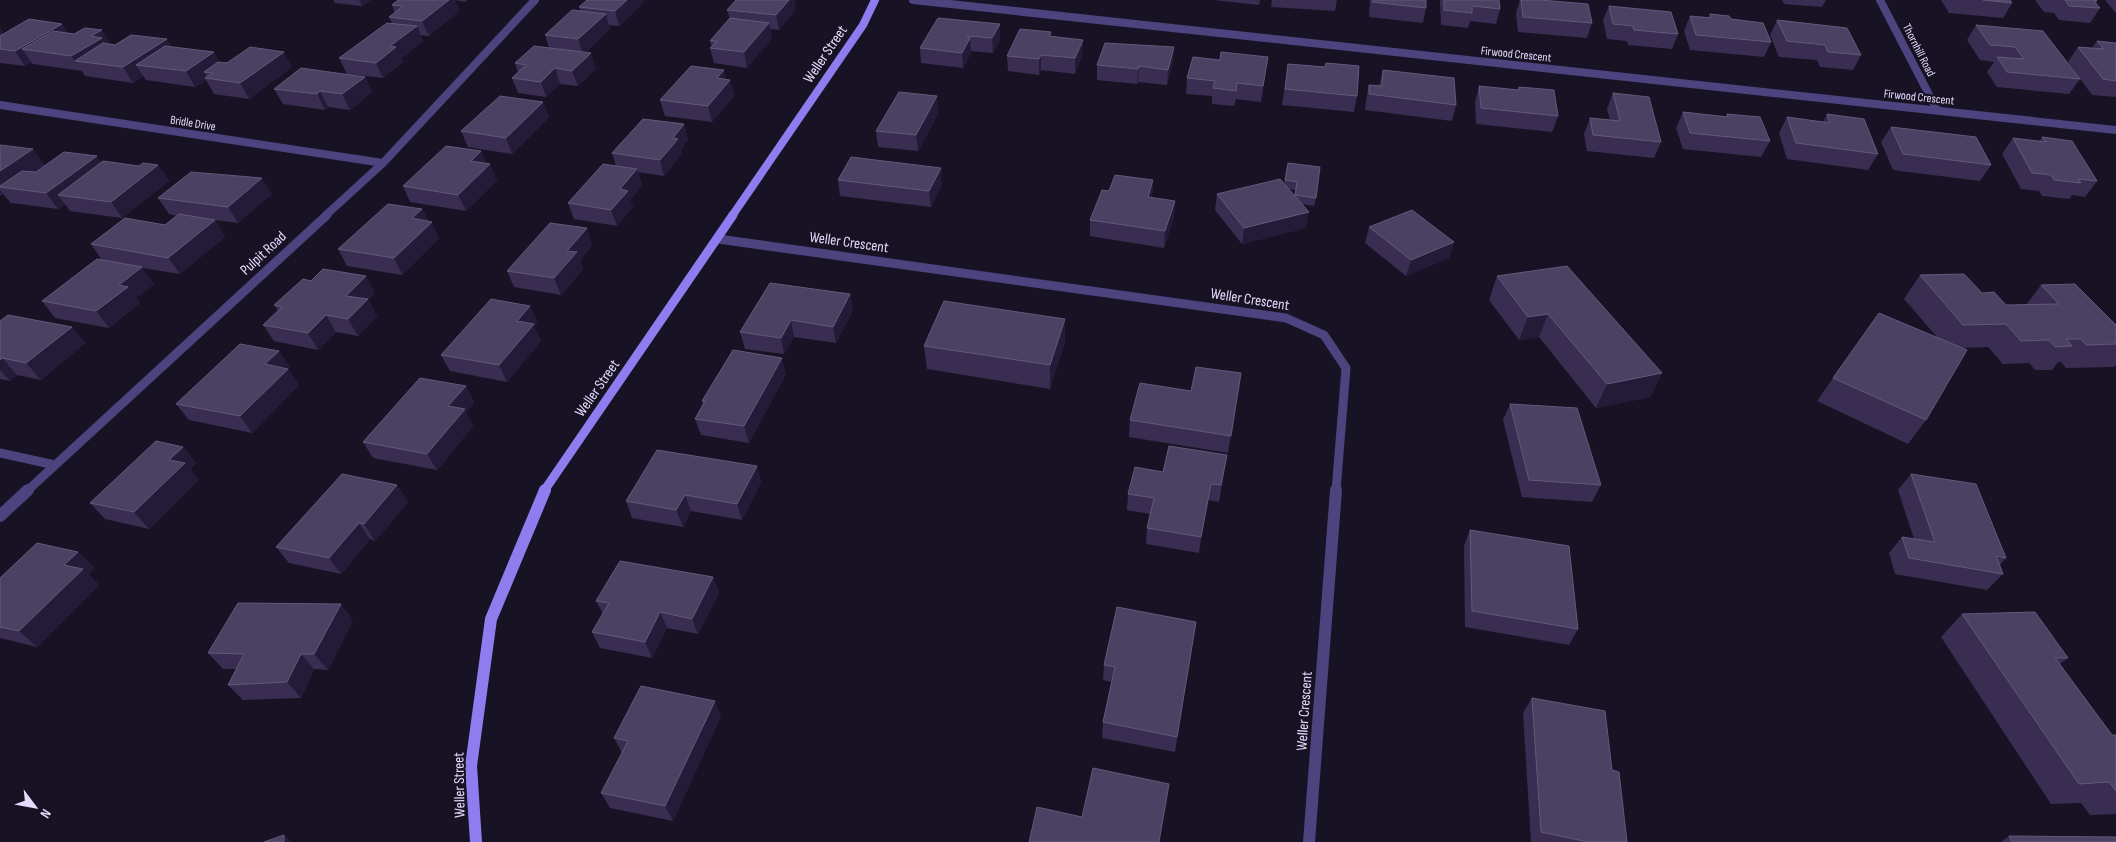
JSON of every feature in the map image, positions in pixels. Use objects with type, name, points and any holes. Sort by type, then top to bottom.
[{"type":"street","name":"Pulpit Road","points":[[0,516],[383,163],[535,0]]},
{"type":"street","name":"Weller Street","points":[[476,842],[471,766],[491,619],[542,494],[863,26],[875,0]]},
{"type":"street","name":"Firwood Crescent","points":[[913,0],[2116,130]]},
{"type":"street","name":"Thornhill Road","points":[[1880,0],[1937,110]]},
{"type":"street","name":"Bridle Drive","points":[[0,105],[383,163]]},
{"type":"street","name":"Weller Crescent","points":[[718,239],[1286,318],[1324,335],[1346,368],[1309,842]]},
{"type":"street","points":[[0,454],[55,465]]},
{"type":"building","points":[[398,0],[449,0],[422,21],[389,17],[403,6],[392,5]]},
{"type":"building","points":[[587,0],[627,0],[615,11],[579,7]]},
{"type":"building","points":[[736,0],[789,0],[776,15],[727,10]]},
{"type":"building","points":[[1373,0],[1426,0],[1426,8],[1372,2]]},
{"type":"building","points":[[1444,0],[1499,0],[1500,9],[1472,6],[1472,13],[1444,10]]},
{"type":"building","points":[[1521,0],[1588,4],[1592,23],[1523,17]]},
{"type":"building","points":[[1983,0],[2010,0],[2012,3]]},
{"type":"building","points":[[2065,0],[2096,0],[2094,1],[2100,8],[2069,6]]},
{"type":"building","points":[[1609,6],[1671,12],[1678,34],[1634,30],[1633,26],[1613,24]]},
{"type":"building","points":[[572,10],[606,14],[578,39],[545,35]]},
{"type":"building","points":[[1710,14],[1763,23],[1771,42],[1696,35],[1690,16],[1711,18]]},
{"type":"building","points":[[730,18],[769,23],[744,52],[710,48],[717,41],[710,41]]},
{"type":"building","points":[[938,18],[1000,24],[992,38],[968,36],[970,38],[962,53],[920,48]]},
{"type":"building","points":[[29,19],[62,24],[15,51],[0,49],[0,36]]},
{"type":"building","points":[[1777,20],[1847,28],[1861,55],[1828,52],[1825,45],[1787,41]]},
{"type":"building","points":[[387,23],[417,26],[390,46],[396,47],[376,63],[339,58]]},
{"type":"building","points":[[1976,25],[2043,31],[2080,79],[2007,72],[1997,57],[2024,59],[2015,47],[1990,45]]},
{"type":"building","points":[[85,28],[102,30],[91,36],[102,38],[71,56],[22,49],[53,31],[74,34]]},
{"type":"building","points":[[1020,29],[1051,32],[1049,36],[1083,40],[1075,58],[1041,55],[1039,59],[1007,56]]},
{"type":"building","points":[[131,35],[167,39],[123,67],[75,61],[103,43],[115,45]]},
{"type":"building","points":[[2097,41],[2116,43],[2116,81],[2103,79],[2078,47],[2104,49]]},
{"type":"building","points":[[1105,43],[1174,47],[1168,70],[1139,66],[1138,69],[1097,65]]},
{"type":"building","points":[[165,46],[214,52],[186,71],[136,65]]},
{"type":"building","points":[[534,46],[591,53],[572,71],[555,68],[541,82],[512,78],[526,65],[515,63]]},
{"type":"building","points":[[250,47],[284,52],[240,83],[205,78],[213,73],[204,72],[218,62],[227,63]]},
{"type":"building","points":[[1221,52],[1268,57],[1263,86],[1237,83],[1236,91],[1213,88],[1215,81],[1187,78],[1193,57],[1220,60]]},
{"type":"building","points":[[1326,63],[1359,66],[1357,96],[1285,89],[1288,64],[1325,67]]},
{"type":"building","points":[[691,66],[724,70],[717,78],[730,80],[708,106],[660,100]]},
{"type":"building","points":[[301,68],[365,77],[342,94],[320,91],[317,94],[274,89]]},
{"type":"building","points":[[1383,70],[1454,78],[1456,105],[1369,94],[1369,85],[1382,86]]},
{"type":"building","points":[[1479,86],[1519,90],[1519,87],[1554,90],[1558,116],[1481,108]]},
{"type":"building","points":[[899,92],[937,96],[916,135],[876,131]]},
{"type":"building","points":[[1613,93],[1649,97],[1661,142],[1593,135],[1590,118],[1620,121]]},
{"type":"building","points":[[500,96],[543,102],[506,138],[461,131]]},
{"type":"building","points":[[1683,112],[1728,117],[1727,114],[1760,117],[1770,141],[1690,133]]},
{"type":"building","points":[[1827,114],[1864,119],[1878,154],[1796,143],[1787,117],[1830,123]]},
{"type":"building","points":[[643,119],[684,124],[673,138],[678,139],[660,160],[612,153]]},
{"type":"building","points":[[1891,127],[1976,137],[1991,165],[1903,154]]},
{"type":"building","points":[[2042,137],[2072,141],[2097,181],[2078,179],[2081,183],[2054,180],[2051,175],[2032,173],[2013,138],[2046,142]]},
{"type":"building","points":[[0,145],[33,149],[0,171]]},
{"type":"building","points":[[446,146],[481,151],[471,161],[490,164],[458,195],[403,186]]},
{"type":"building","points":[[64,152],[97,156],[46,193],[0,187],[22,171],[36,172]]},
{"type":"building","points":[[851,157],[941,168],[929,191],[838,180]]},
{"type":"building","points":[[103,161],[139,166],[143,163],[158,165],[111,202],[58,195]]},
{"type":"building","points":[[1288,163],[1320,167],[1316,198],[1295,195],[1297,182],[1285,180]]},
{"type":"building","points":[[603,164],[637,169],[620,189],[628,191],[611,210],[568,203]]},
{"type":"building","points":[[191,172],[262,178],[228,207],[158,198]]},
{"type":"building","points":[[1115,175],[1153,180],[1148,197],[1175,201],[1165,231],[1090,220],[1102,190],[1109,191]]},
{"type":"building","points":[[1280,179],[1309,212],[1244,228],[1217,194]]},
{"type":"building","points":[[388,204],[422,209],[412,218],[432,222],[394,258],[338,249]]},
{"type":"building","points":[[1412,210],[1454,242],[1411,260],[1369,227]]},
{"type":"building","points":[[179,214],[215,220],[168,258],[91,244],[125,218],[165,225]]},
{"type":"building","points":[[550,223],[587,228],[567,251],[577,252],[554,278],[507,271]]},
{"type":"building","points":[[97,259],[142,267],[119,285],[128,287],[96,311],[42,301]]},
{"type":"building","points":[[1567,266],[1662,373],[1607,384],[1548,314],[1528,317],[1497,276]]},
{"type":"building","points":[[323,269],[366,276],[346,296],[368,299],[348,319],[326,315],[308,333],[263,325],[282,307],[274,305],[303,279],[311,281]]},
{"type":"building","points":[[1964,274],[1982,293],[1994,292],[2006,305],[2059,304],[2041,285],[2075,284],[2116,325],[2116,344],[2086,345],[2081,339],[2066,339],[2072,346],[2055,347],[2049,340],[2021,341],[2006,324],[1963,325],[1920,275]]},
{"type":"building","points":[[770,283],[850,294],[833,327],[791,320],[781,338],[740,332]]},
{"type":"building","points":[[491,299],[530,306],[517,321],[534,324],[499,365],[441,355]]},
{"type":"building","points":[[944,301],[1065,319],[1050,365],[924,346]]},
{"type":"building","points":[[1879,313],[1967,350],[1926,420],[1833,378]]},
{"type":"building","points":[[8,315],[72,327],[26,363],[2,358],[0,360],[0,321]]},
{"type":"building","points":[[240,344],[279,351],[265,364],[288,369],[240,416],[176,404]]},
{"type":"building","points":[[733,350],[782,358],[744,426],[695,419],[705,401],[702,401]]},
{"type":"building","points":[[1196,367],[1241,373],[1231,436],[1130,420],[1140,383],[1191,391]]},
{"type":"building","points":[[420,378],[466,386],[448,406],[465,409],[427,454],[363,442]]},
{"type":"building","points":[[1510,404],[1577,408],[1601,485],[1529,480]]},
{"type":"building","points":[[156,441],[183,447],[169,460],[185,463],[134,512],[90,503]]},
{"type":"building","points":[[1169,446],[1227,455],[1221,485],[1211,484],[1201,537],[1147,528],[1154,498],[1128,494],[1135,467],[1163,472]]},
{"type":"building","points":[[657,450],[757,466],[737,504],[685,495],[676,510],[626,501]]},
{"type":"building","points":[[342,474],[397,485],[364,524],[359,523],[329,558],[276,547]]},
{"type":"building","points":[[1911,474],[1976,484],[2006,558],[1996,556],[2003,574],[1909,558],[1902,537],[1935,542]]},
{"type":"building","points":[[1470,530],[1569,546],[1578,629],[1472,611]]},
{"type":"building","points":[[37,543],[78,552],[64,565],[83,569],[19,631],[0,627],[0,578]]},
{"type":"building","points":[[620,561],[713,577],[692,619],[660,612],[645,642],[592,632],[609,603],[596,601]]},
{"type":"building","points":[[238,603],[341,604],[314,654],[301,654],[287,682],[228,685],[244,654],[208,653]]},
{"type":"building","points":[[1117,607],[1196,622],[1177,737],[1103,722],[1115,667],[1104,665]]},
{"type":"building","points":[[2035,612],[2068,658],[2055,658],[2112,735],[2116,735],[2116,791],[2109,782],[2079,784],[1962,614]]},
{"type":"building","points":[[641,686],[715,701],[665,806],[601,793],[628,741],[614,738]]},
{"type":"building","points":[[1532,698],[1605,711],[1612,770],[1619,772],[1627,842],[1588,842],[1541,832]]},
{"type":"building","points":[[1093,768],[1169,784],[1159,842],[1029,842],[1037,807],[1082,817]]},
{"type":"building","points":[[284,835],[284,842],[264,842]]},
{"type":"building","points":[[2009,836],[2116,837],[2116,842],[2012,842]]}]
